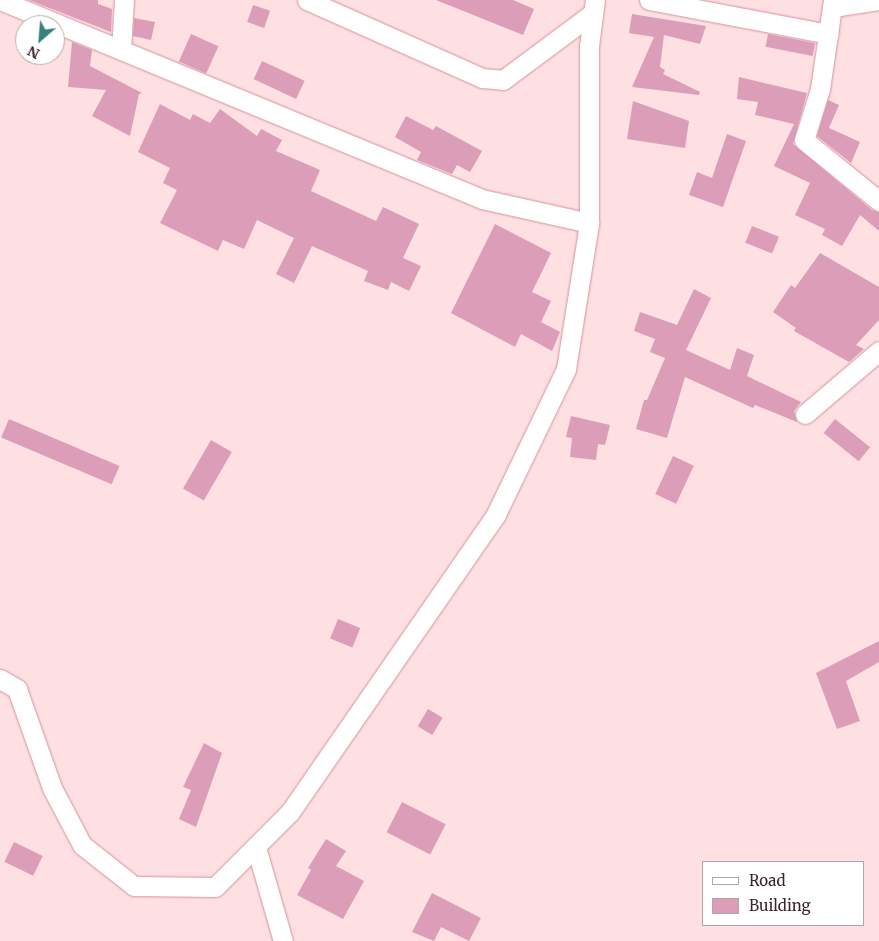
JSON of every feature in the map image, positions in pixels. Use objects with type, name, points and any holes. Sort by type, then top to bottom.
[{"type":"street","points":[[0,0],[482,198],[589,223]]},
{"type":"street","points":[[121,50],[124,0]]},
{"type":"street","points":[[307,0],[482,78],[503,80],[594,7]]},
{"type":"street","points":[[649,0],[829,34]]},
{"type":"street","points":[[879,0],[833,3],[820,89],[804,140],[879,201]]},
{"type":"street","points":[[0,679],[17,689],[52,788],[82,846],[134,886],[216,888],[290,812],[496,514],[566,369],[589,223],[588,46],[594,7]]},
{"type":"street","points":[[805,414],[879,351]]},
{"type":"street","points":[[256,847],[283,941]]},
{"type":"building","points":[[29,0],[98,0],[98,4],[112,9],[111,32]]},
{"type":"building","points":[[436,0],[513,0],[534,9],[523,35]]},
{"type":"building","points":[[253,5],[270,11],[264,28],[247,22]]},
{"type":"building","points":[[632,14],[706,26],[700,44],[664,35],[660,67],[665,70],[663,74],[700,92],[699,95],[632,87],[654,37],[629,33]]},
{"type":"building","points":[[134,18],[155,22],[151,40],[133,36]]},
{"type":"building","points":[[191,34],[218,46],[206,74],[179,61]]},
{"type":"building","points":[[768,34],[815,43],[813,56],[766,47]]},
{"type":"building","points":[[72,42],[92,50],[90,66],[142,93],[139,94],[130,136],[92,116],[106,90],[68,87]]},
{"type":"building","points":[[262,61],[305,81],[296,99],[254,79]]},
{"type":"building","points":[[739,77],[807,93],[793,144],[872,210],[879,212],[879,231],[860,215],[842,246],[822,235],[825,229],[795,215],[810,183],[774,166],[794,124],[755,115],[758,102],[737,99]]},
{"type":"building","points":[[828,100],[839,105],[829,128],[860,142],[851,163],[817,136]]},
{"type":"building","points":[[633,101],[689,121],[685,148],[627,139]]},
{"type":"building","points":[[160,104],[190,120],[193,114],[210,123],[220,109],[257,136],[261,129],[282,140],[276,151],[320,170],[311,191],[376,221],[383,207],[419,224],[403,258],[421,266],[409,291],[391,282],[388,290],[364,281],[368,271],[312,246],[294,283],[276,274],[294,238],[257,220],[244,249],[223,240],[218,251],[160,223],[177,190],[163,183],[170,168],[138,152]]},
{"type":"building","points":[[406,116],[433,130],[436,126],[482,151],[470,172],[457,165],[452,174],[417,160],[421,152],[395,137]]},
{"type":"building","points":[[727,134],[746,141],[723,207],[689,195],[697,172],[712,178]]},
{"type":"building","points":[[495,224],[551,253],[532,292],[551,301],[541,322],[560,332],[552,351],[521,334],[515,347],[451,313]]},
{"type":"building","points":[[752,226],[779,237],[772,254],[745,243]]},
{"type":"building","points":[[820,253],[879,287],[879,320],[856,345],[864,349],[849,362],[794,331],[796,328],[773,312],[791,285],[795,288]]},
{"type":"building","points":[[694,289],[711,298],[686,350],[730,370],[737,348],[754,355],[747,376],[801,402],[794,411],[797,422],[755,405],[753,408],[685,377],[667,438],[636,429],[644,400],[647,400],[665,358],[650,352],[655,339],[634,331],[640,312],[677,325]]},
{"type":"building","points":[[571,416],[610,425],[605,445],[598,444],[596,460],[570,457],[572,438],[566,437]]},
{"type":"building","points":[[9,419],[119,466],[112,484],[1,437]]},
{"type":"building","points":[[835,419],[870,447],[859,461],[824,433]]},
{"type":"building","points":[[211,440],[232,452],[204,500],[183,488]]},
{"type":"building","points":[[673,456],[694,466],[676,504],[655,494]]},
{"type":"building","points":[[338,619],[360,628],[352,647],[330,638]]},
{"type":"building","points":[[879,641],[879,662],[846,681],[860,721],[837,729],[816,673]]},
{"type":"building","points":[[428,709],[443,718],[432,735],[418,726]]},
{"type":"building","points":[[204,743],[222,753],[196,827],[179,819],[191,790],[183,787]]},
{"type":"building","points":[[402,802],[446,824],[430,855],[387,832]]},
{"type":"building","points":[[326,839],[346,851],[336,866],[364,881],[343,919],[297,895],[311,870],[308,868]]},
{"type":"building","points":[[14,842],[43,856],[33,876],[4,862]]},
{"type":"building","points":[[432,893],[481,918],[469,941],[441,927],[434,941],[412,932]]}]
